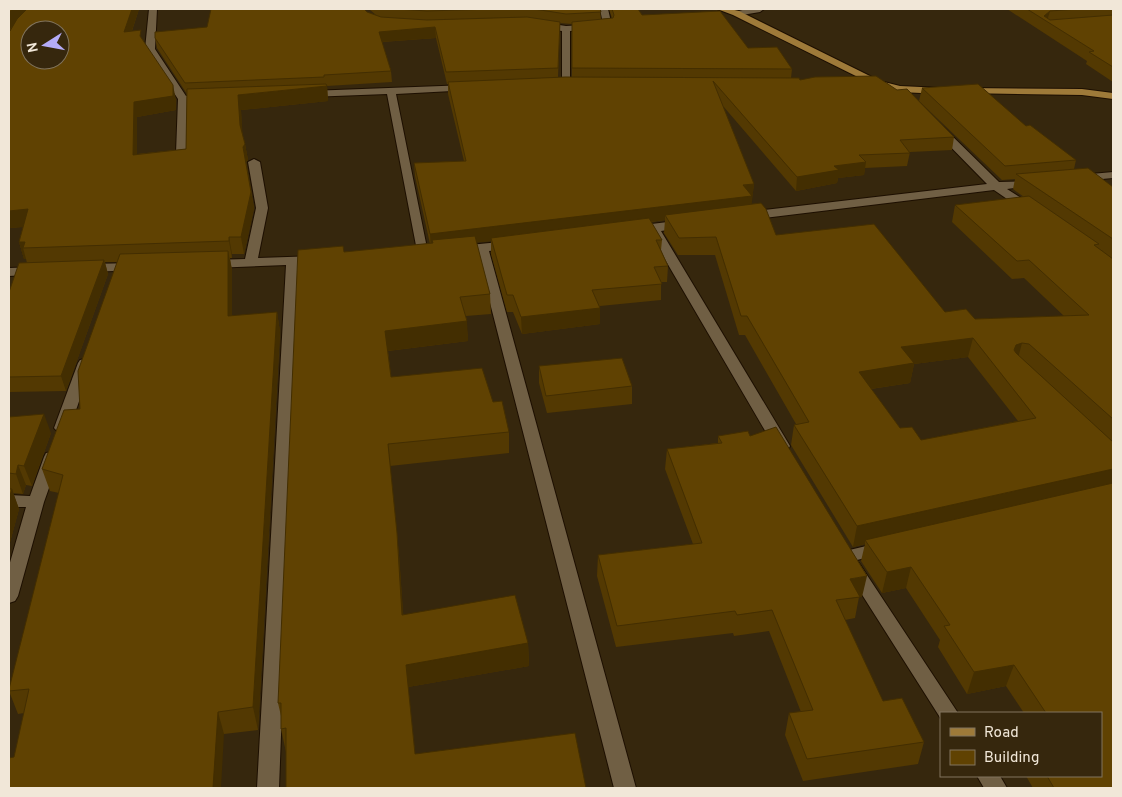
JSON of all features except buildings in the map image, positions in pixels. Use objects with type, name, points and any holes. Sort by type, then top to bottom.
[{"type":"main road","points":[[721,9],[736,13],[877,83],[900,89],[1082,92],[1113,96]]},
{"type":"street","points":[[153,9],[150,49],[183,99],[181,153]]},
{"type":"street","points":[[527,23],[566,29],[608,26],[604,9]]},
{"type":"street","points":[[736,13],[760,9]]},
{"type":"street","points":[[565,84],[566,29]]},
{"type":"street","points":[[857,83],[877,83]]},
{"type":"street","points":[[302,94],[478,87]]},
{"type":"street","points":[[900,89],[914,103]]},
{"type":"street","points":[[391,90],[428,253],[520,244]]},
{"type":"street","points":[[183,99],[213,98]]},
{"type":"street","points":[[934,124],[996,186],[1043,218]]},
{"type":"street","points":[[251,263],[262,208],[254,162]]},
{"type":"street","points":[[1064,180],[1113,175]]},
{"type":"street","points":[[732,218],[996,186],[1045,182]]},
{"type":"street","points":[[625,231],[692,223]]},
{"type":"street","points":[[653,228],[792,464]]},
{"type":"street","points":[[482,248],[625,788]]},
{"type":"street","points":[[204,264],[331,260]]},
{"type":"street","points":[[268,788],[294,261]]},
{"type":"street","points":[[73,269],[147,266]]},
{"type":"street","points":[[112,286],[119,267]]},
{"type":"street","points":[[9,272],[46,270]]},
{"type":"street","points":[[9,596],[36,502],[89,352]]},
{"type":"street","points":[[9,501],[36,502]]},
{"type":"street","points":[[837,540],[947,712]]},
{"type":"street","points":[[847,556],[904,543]]},
{"type":"street","points":[[989,777],[996,788]]}]
